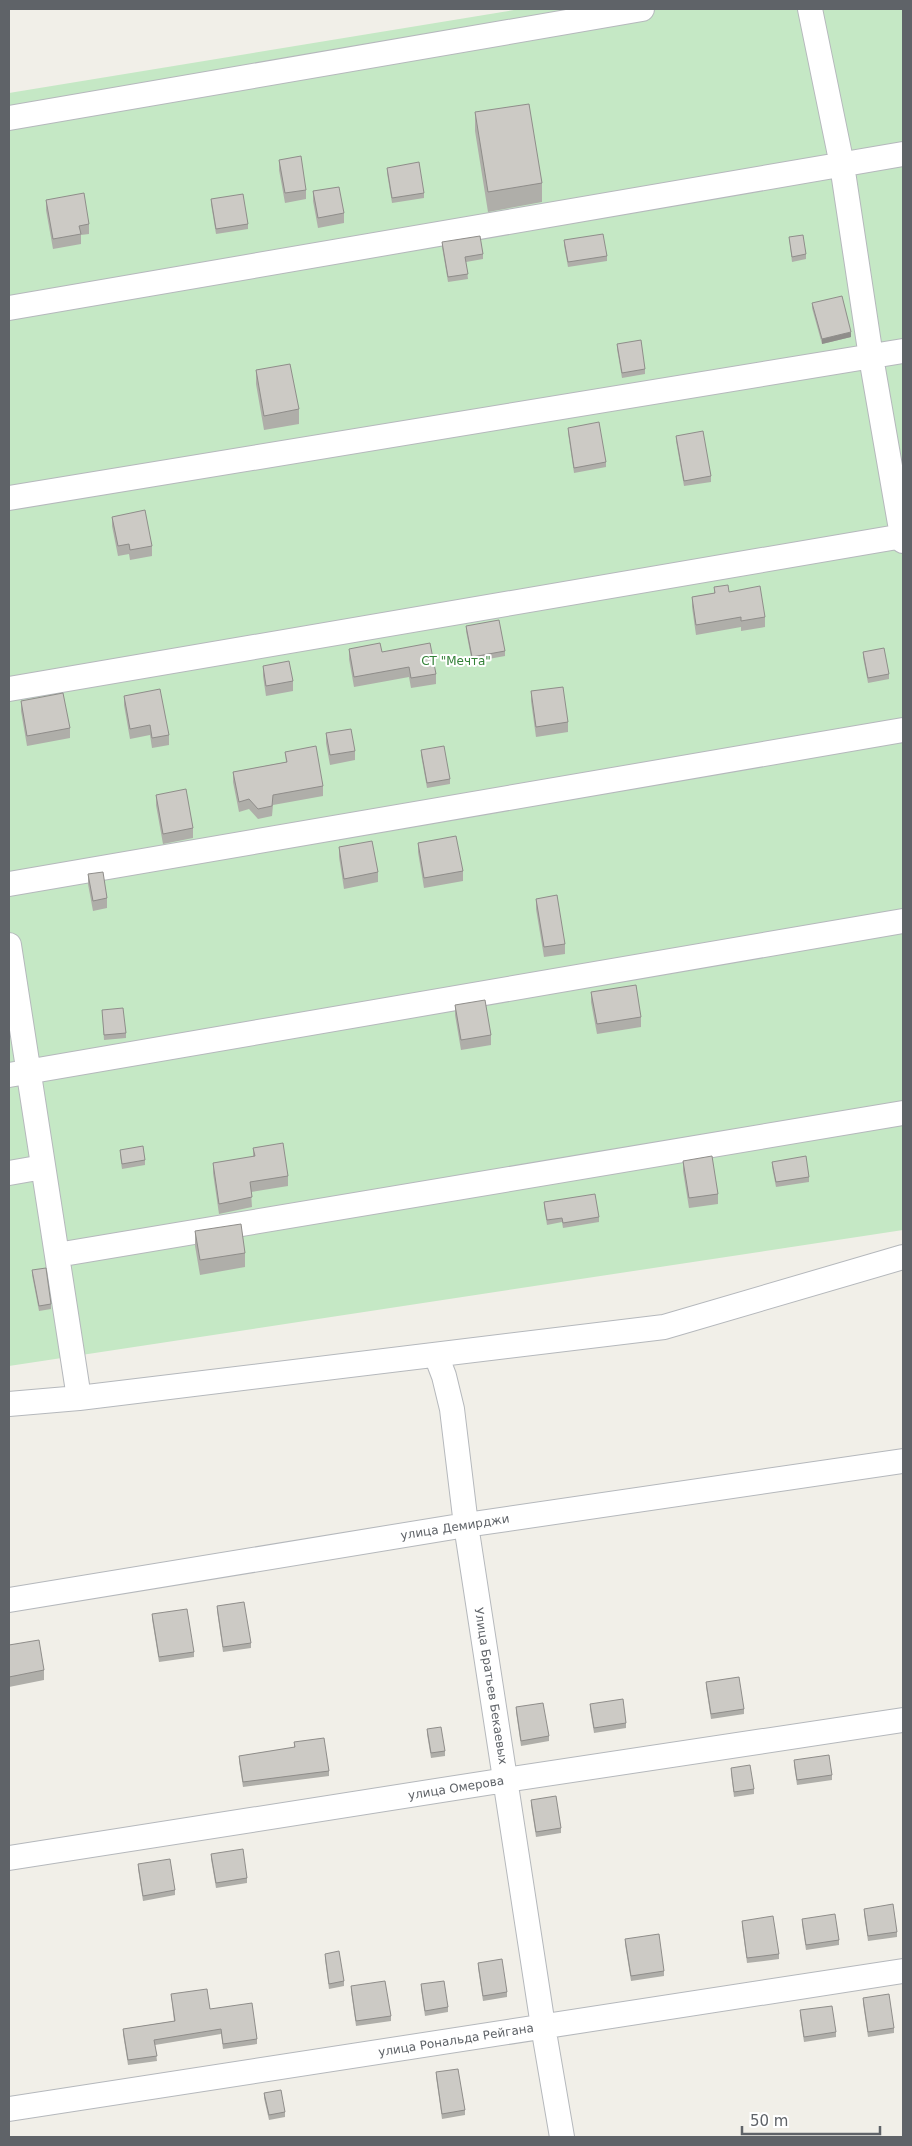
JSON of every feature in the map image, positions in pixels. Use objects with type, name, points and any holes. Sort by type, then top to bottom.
[{"type":"street","points":[[9,118],[642,9]]},
{"type":"street","points":[[9,688],[903,538],[842,165],[810,9]]},
{"type":"street","points":[[9,308],[903,154]]},
{"type":"street","points":[[9,498],[903,351]]},
{"type":"street","points":[[9,884],[903,730]]},
{"type":"street","points":[[19,1074],[903,921]]},
{"type":"street","points":[[9,945],[19,1074],[43,1167],[79,1398]]},
{"type":"street","points":[[57,1256],[903,1113]]},
{"type":"street","points":[[9,1173],[43,1167]]},
{"type":"street","points":[[9,1404],[79,1398],[664,1327],[903,1257]]},
{"type":"street","name":"Улица Братьев Бекаевых","points":[[436,1355],[444,1376],[452,1409],[466,1525],[543,2026],[562,2137]]},
{"type":"street","name":"улица Демирджи","points":[[9,1600],[466,1525],[903,1461]]},
{"type":"street","name":"улица Омерова","points":[[9,1858],[903,1720]]},
{"type":"street","name":"улица Рональда Рейгана","points":[[9,2109],[903,1971]]},
{"type":"green space","name":"СТ \"Мечта\"","points":[[520,9],[903,9],[903,1230],[9,1366],[9,93]]},
{"type":"building","points":[[529,104],[542,183],[488,192],[475,112]]},
{"type":"building","points":[[301,156],[306,190],[285,193],[279,160]]},
{"type":"building","points":[[419,162],[424,193],[392,198],[387,168]]},
{"type":"building","points":[[339,187],[344,213],[318,218],[313,191]]},
{"type":"building","points":[[84,193],[89,224],[79,226],[81,234],[53,239],[46,200]]},
{"type":"building","points":[[243,194],[248,224],[216,229],[211,199]]},
{"type":"building","points":[[603,234],[607,256],[568,262],[564,240]]},
{"type":"building","points":[[803,235],[806,254],[792,257],[789,237]]},
{"type":"building","points":[[480,236],[483,254],[465,257],[468,274],[448,277],[442,242]]},
{"type":"building","points":[[842,296],[851,332],[822,339],[812,303]]},
{"type":"building","points":[[641,340],[645,369],[622,373],[617,344]]},
{"type":"building","points":[[290,364],[299,409],[264,416],[256,370]]},
{"type":"building","points":[[599,422],[606,462],[574,468],[568,428]]},
{"type":"building","points":[[703,431],[711,476],[684,481],[676,436]]},
{"type":"building","points":[[145,510],[152,546],[130,550],[129,544],[118,546],[112,517]]},
{"type":"building","points":[[728,585],[729,592],[760,586],[765,617],[741,621],[741,617],[696,625],[692,597],[715,593],[714,587]]},
{"type":"building","points":[[499,620],[505,651],[472,657],[466,626]]},
{"type":"building","points":[[380,643],[382,652],[430,643],[436,674],[411,678],[409,667],[354,677],[349,649]]},
{"type":"building","points":[[884,648],[889,674],[868,678],[863,652]]},
{"type":"building","points":[[289,661],[293,681],[266,686],[263,666]]},
{"type":"building","points":[[563,687],[568,722],[536,727],[531,691]]},
{"type":"building","points":[[160,689],[169,735],[152,738],[150,725],[130,729],[124,696]]},
{"type":"building","points":[[63,693],[70,728],[27,736],[21,701]]},
{"type":"building","points":[[351,729],[355,751],[330,755],[326,733]]},
{"type":"building","points":[[316,746],[323,786],[273,795],[272,806],[258,809],[249,799],[239,802],[233,772],[287,762],[285,752]]},
{"type":"building","points":[[444,746],[450,779],[427,783],[421,750]]},
{"type":"building","points":[[186,789],[193,828],[163,834],[156,795]]},
{"type":"building","points":[[456,836],[463,871],[424,878],[418,843]]},
{"type":"building","points":[[372,841],[378,872],[344,879],[339,847]]},
{"type":"building","points":[[103,872],[107,898],[93,901],[88,874]]},
{"type":"building","points":[[557,895],[565,944],[544,947],[536,899]]},
{"type":"building","points":[[636,985],[641,1017],[597,1024],[591,992]]},
{"type":"building","points":[[485,1000],[491,1035],[461,1040],[455,1005]]},
{"type":"building","points":[[123,1008],[126,1033],[104,1035],[102,1010]]},
{"type":"building","points":[[283,1143],[288,1176],[250,1182],[252,1197],[219,1204],[213,1163],[255,1156],[253,1148]]},
{"type":"building","points":[[143,1146],[145,1160],[122,1164],[120,1150]]},
{"type":"building","points":[[712,1156],[718,1194],[689,1198],[683,1161]]},
{"type":"building","points":[[806,1156],[809,1177],[776,1182],[772,1162]]},
{"type":"building","points":[[595,1194],[599,1217],[563,1223],[562,1218],[547,1220],[544,1202]]},
{"type":"building","points":[[241,1224],[245,1253],[200,1260],[195,1231]]},
{"type":"building","points":[[46,1268],[51,1304],[39,1306],[32,1270]]},
{"type":"building","points":[[244,1602],[251,1643],[223,1647],[217,1606]]},
{"type":"building","points":[[187,1609],[194,1652],[159,1657],[152,1614]]},
{"type":"building","points":[[39,1640],[44,1670],[9,1677],[9,1645]]},
{"type":"building","points":[[739,1677],[744,1709],[711,1714],[706,1682]]},
{"type":"building","points":[[623,1699],[626,1723],[594,1728],[590,1704]]},
{"type":"building","points":[[543,1703],[549,1736],[521,1741],[516,1707]]},
{"type":"building","points":[[441,1727],[445,1751],[431,1753],[427,1729]]},
{"type":"building","points":[[324,1738],[329,1771],[243,1782],[239,1756],[295,1747],[294,1742]]},
{"type":"building","points":[[829,1755],[832,1775],[797,1780],[794,1760]]},
{"type":"building","points":[[750,1765],[754,1789],[734,1792],[731,1768]]},
{"type":"building","points":[[556,1796],[561,1828],[536,1832],[531,1800]]},
{"type":"building","points":[[243,1849],[247,1878],[216,1883],[211,1854]]},
{"type":"building","points":[[170,1859],[175,1890],[143,1896],[138,1864]]},
{"type":"building","points":[[893,1904],[897,1932],[868,1936],[864,1909]]},
{"type":"building","points":[[835,1914],[839,1940],[806,1945],[802,1919]]},
{"type":"building","points":[[773,1916],[779,1954],[747,1958],[742,1921]]},
{"type":"building","points":[[659,1934],[664,1971],[631,1976],[625,1939]]},
{"type":"building","points":[[339,1951],[344,1981],[329,1984],[325,1954]]},
{"type":"building","points":[[502,1959],[507,1992],[483,1996],[478,1963]]},
{"type":"building","points":[[385,1981],[391,2016],[356,2021],[351,1986]]},
{"type":"building","points":[[444,1981],[448,2007],[425,2011],[421,1984]]},
{"type":"building","points":[[207,1989],[210,2009],[252,2003],[257,2039],[223,2044],[221,2029],[154,2040],[157,2056],[128,2060],[123,2029],[175,2021],[171,1994]]},
{"type":"building","points":[[889,1994],[894,2028],[868,2032],[863,1998]]},
{"type":"building","points":[[832,2006],[836,2032],[804,2037],[800,2010]]},
{"type":"building","points":[[458,2069],[465,2110],[442,2114],[436,2072]]},
{"type":"building","points":[[281,2090],[285,2112],[269,2115],[264,2093]]}]
